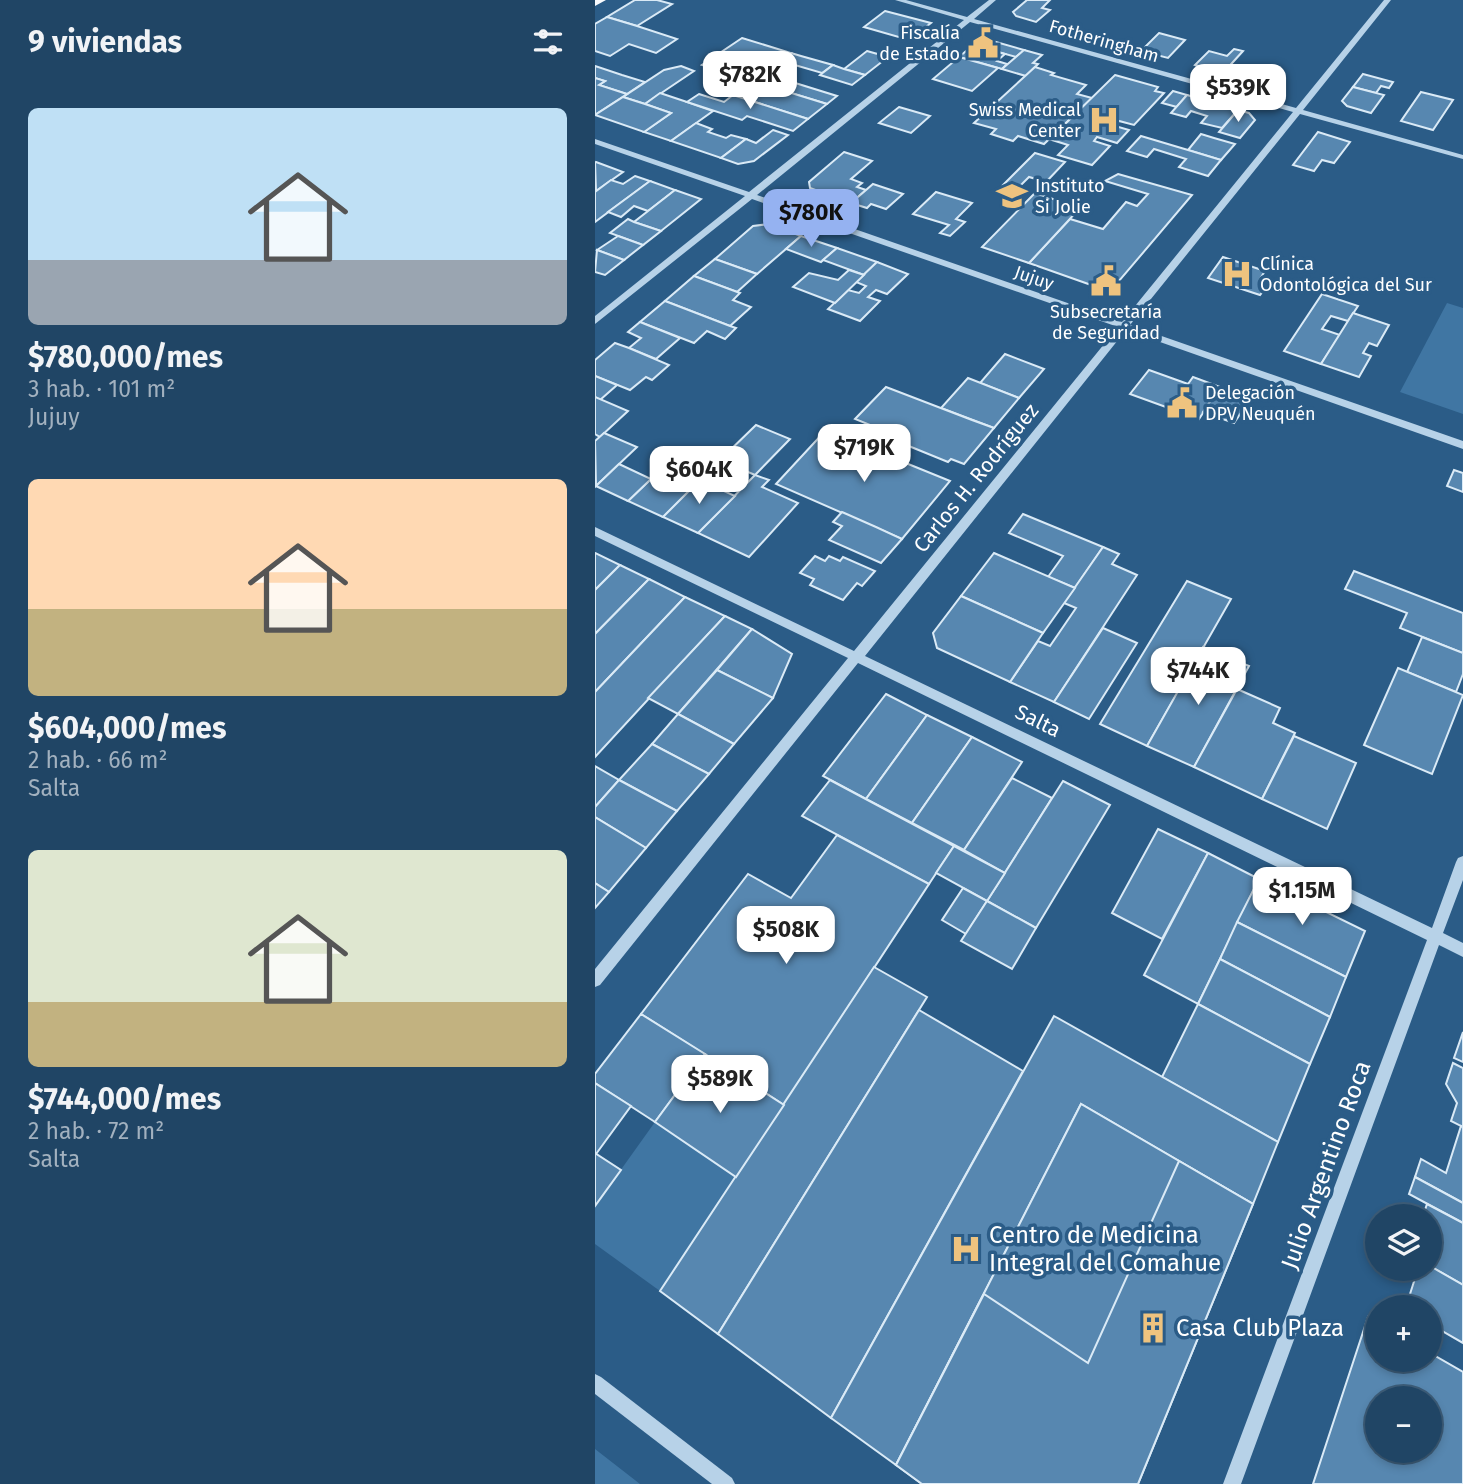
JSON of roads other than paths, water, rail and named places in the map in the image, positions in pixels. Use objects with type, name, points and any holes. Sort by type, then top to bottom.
[{"type":"main road","points":[[595,4],[601,0]]},
{"type":"street","name":"Fotheringham","points":[[898,0],[1463,157]]},
{"type":"street","points":[[595,321],[993,0]]},
{"type":"street","name":"Carlos H. Rodríguez","points":[[595,980],[1388,0]]},
{"type":"street","name":"Jujuy","points":[[595,141],[1463,445]]},
{"type":"street","name":"Salta","points":[[595,531],[1463,950]]},
{"type":"street","name":"Julio Argentino Roca","points":[[1233,1484],[1463,862]]},
{"type":"street","points":[[595,1383],[726,1484]]},
{"type":"place","name":"Fiscalía de Estado","points":[[983,43]]},
{"type":"place","name":"Swiss Medical Center","points":[[1104,120]]},
{"type":"place","name":"Instituto Si Jolie","points":[[1012,196]]},
{"type":"place","name":"Clínica Odontológica del Sur","points":[[1237,274]]},
{"type":"place","name":"Subsecretaría de Seguridad","points":[[1106,281]]},
{"type":"place","name":"Delegación DPV Neuquén","points":[[1182,403]]},
{"type":"place","name":"Centro de Medicina Integral del Comahue","points":[[966,1249]]},
{"type":"place","name":"Casa Club Plaza","points":[[1153,1328]]}]
